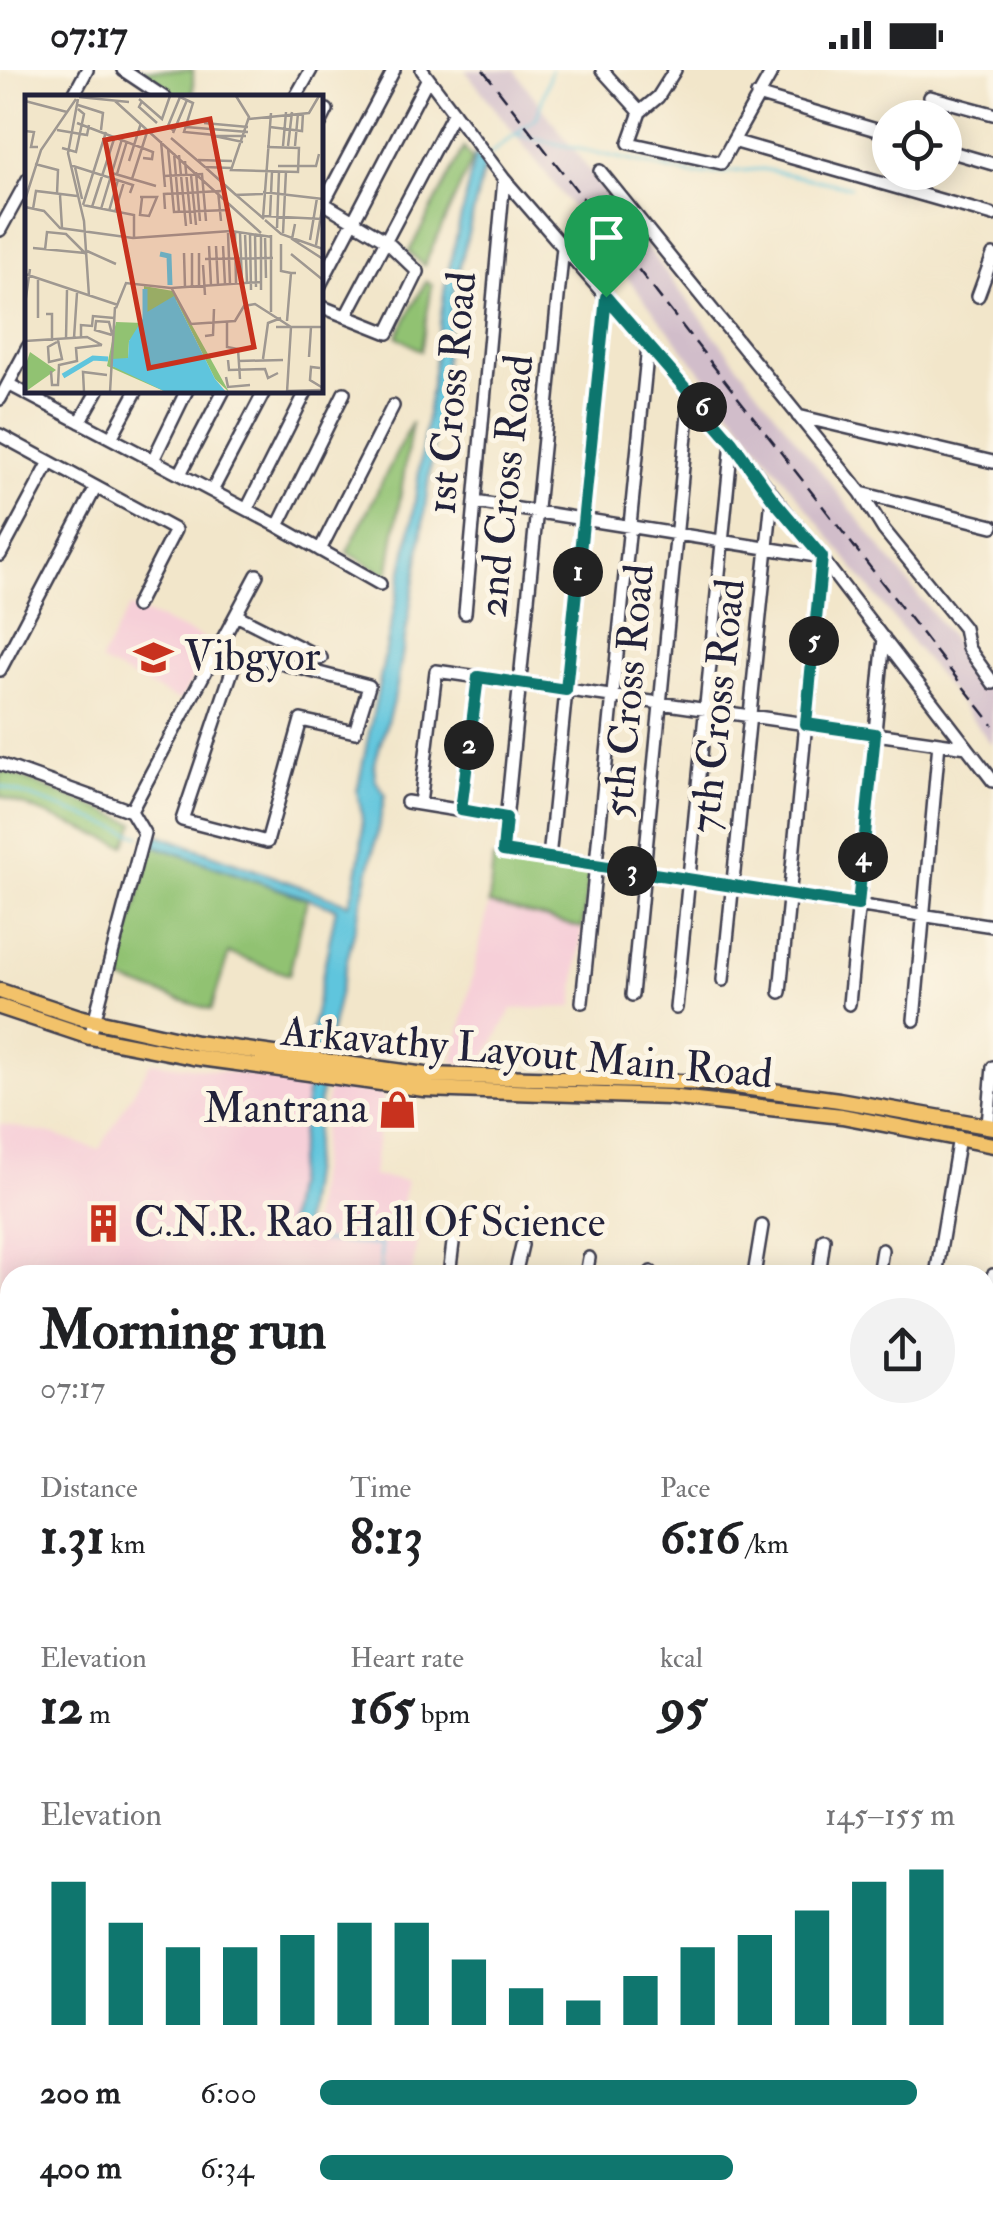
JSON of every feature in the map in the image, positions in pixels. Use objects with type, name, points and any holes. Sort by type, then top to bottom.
[{"type":"main road","name":"Arkavathy Layout Main Road","points":[[0,991],[93,1020],[299,1064]]},
{"type":"main road","name":"Arkavathy Layout Main Road","points":[[0,1006],[90,1038],[328,1068],[480,1078],[713,1083],[990,1126]]},
{"type":"main road","name":"Arkavathy Layout Main Road","points":[[328,1068],[424,1089],[669,1098],[842,1116],[993,1145]]},
{"type":"main road","points":[[669,1081],[669,1098]]},
{"type":"street","points":[[74,95],[87,70]]},
{"type":"street","points":[[123,70],[159,95]]},
{"type":"street","points":[[297,95],[310,70]]},
{"type":"street","points":[[322,202],[394,70]]},
{"type":"street","points":[[602,70],[640,112]]},
{"type":"street","points":[[675,70],[658,97],[640,112],[629,143],[721,163],[773,70]]},
{"type":"street","points":[[322,281],[425,74],[504,179],[732,442],[993,782]]},
{"type":"street","points":[[757,96],[872,129]]},
{"type":"street","points":[[930,97],[993,114]]},
{"type":"street","points":[[322,120],[327,110]]},
{"type":"street","points":[[346,316],[454,112]]},
{"type":"street","points":[[733,141],[993,215]]},
{"type":"street","points":[[962,155],[993,164]]},
{"type":"street","points":[[600,171],[862,493],[884,530],[964,628],[968,648],[993,683]]},
{"type":"street","name":"1st Cross Road","points":[[466,612],[504,179]]},
{"type":"street","points":[[0,230],[25,184]]},
{"type":"street","points":[[322,205],[385,240],[418,272],[388,332],[322,307]]},
{"type":"street","name":"2nd Cross Road","points":[[550,858],[503,851],[563,247]]},
{"type":"street","points":[[978,296],[993,255]]},
{"type":"street","points":[[606,297],[550,858],[993,926]]},
{"type":"street","points":[[582,1002],[648,346]]},
{"type":"street","points":[[0,399],[25,353]]},
{"type":"street","points":[[8,384],[380,584]]},
{"type":"street","points":[[46,404],[53,392]]},
{"type":"street","points":[[80,422],[97,392]]},
{"type":"street","points":[[112,438],[136,392]]},
{"type":"street","points":[[153,460],[187,392]]},
{"type":"street","points":[[180,474],[223,392]]},
{"type":"street","points":[[212,491],[264,392]]},
{"type":"street","points":[[246,509],[306,392]]},
{"type":"street","points":[[278,526],[344,393]]},
{"type":"street","name":"5th Cross Road","points":[[632,995],[690,394]]},
{"type":"street","points":[[320,550],[393,406]]},
{"type":"street","points":[[798,416],[993,462]]},
{"type":"street","points":[[0,435],[175,530],[136,606]]},
{"type":"street","points":[[676,1008],[732,442]]},
{"type":"street","points":[[0,555],[50,462]]},
{"type":"street","points":[[0,670],[96,487]]},
{"type":"street","points":[[862,493],[993,526]]},
{"type":"street","name":"7th Cross Road","points":[[723,980],[772,498]]},
{"type":"street","points":[[475,502],[822,557]]},
{"type":"street","points":[[780,992],[822,557]]},
{"type":"street","points":[[132,811],[257,576]]},
{"type":"street","points":[[236,614],[321,658]]},
{"type":"street","points":[[848,1004],[884,638]]},
{"type":"street","points":[[214,655],[234,664],[253,656],[369,686],[356,732],[301,720],[267,842],[182,820],[234,664]]},
{"type":"street","points":[[506,818],[413,803],[436,671],[967,747]]},
{"type":"street","points":[[461,810],[478,677]]},
{"type":"street","points":[[914,1020],[939,743]]},
{"type":"street","points":[[0,764],[132,811],[144,833],[90,1038]]},
{"type":"street","points":[[990,1126],[993,1068]]},
{"type":"street","points":[[938,1265],[959,1137]]},
{"type":"street","points":[[756,1265],[762,1226]]},
{"type":"street","points":[[820,1265],[824,1239]]},
{"type":"street","points":[[450,1265],[453,1243]]},
{"type":"street","points":[[518,1265],[522,1245]]},
{"type":"street","points":[[880,1265],[882,1250]]},
{"type":"street","points":[[588,1265],[589,1258]]},
{"type":"shaded area","points":[[465,70],[514,70],[683,295],[993,691],[993,746]]},
{"type":"shaded area","name":"Vibgyor","points":[[129,607],[213,642],[180,701],[100,662]]},
{"type":"shaded area","points":[[489,904],[582,928],[573,1007],[512,1009],[482,1064],[453,1062]]},
{"type":"shaded area","points":[[151,1062],[309,1082],[287,1226],[302,1232],[311,1230],[328,1087],[383,1094],[373,1176],[407,1181],[396,1229],[418,1233],[413,1265],[0,1265],[0,1124],[52,1134],[99,1150]]},
{"type":"green space","points":[[135,70],[193,70],[193,95],[173,95]]},
{"type":"green space","points":[[464,148],[472,160],[424,266],[409,252]]},
{"type":"green space","points":[[426,281],[432,285],[421,351],[397,336]]},
{"type":"green space","points":[[412,422],[388,576],[347,552]]},
{"type":"green space","points":[[0,769],[135,823],[125,846],[0,796]]},
{"type":"green space","points":[[153,845],[307,899],[289,975],[229,953],[211,1010],[116,979]]},
{"type":"green space","points":[[493,859],[590,872],[582,928],[489,904]]},
{"type":"water","points":[[475,154],[485,164],[453,295],[418,561],[396,691],[374,766],[376,781],[385,794],[327,1051],[308,1048],[336,908],[153,845],[156,834],[349,904],[361,848],[362,819],[357,792],[412,522],[445,287]]},
{"type":"water","points":[[309,1082],[322,1084],[302,1232],[287,1226]]},
{"type":"waterway","points":[[490,154],[537,117],[551,70]]},
{"type":"waterway","points":[[518,135],[694,175],[762,169],[850,187]]},
{"type":"waterway","points":[[0,786],[140,836]]},
{"type":"waterway","points":[[295,1229],[294,1235],[309,1240],[381,1245],[380,1265]]},
{"type":"railway","points":[[483,70],[993,725]]},
{"type":"place","name":"Vibgyor","points":[[154,657]]},
{"type":"place","name":"Mantrana","points":[[398,1109]]},
{"type":"place","name":"C.N.R. Rao Hall Of Science","points":[[104,1223]]},
{"type":"route","points":[[606,297],[732,442],[772,498],[822,557],[806,724],[875,734],[858,905],[503,851],[506,818],[461,810],[478,677],[566,690],[606,297]]}]
